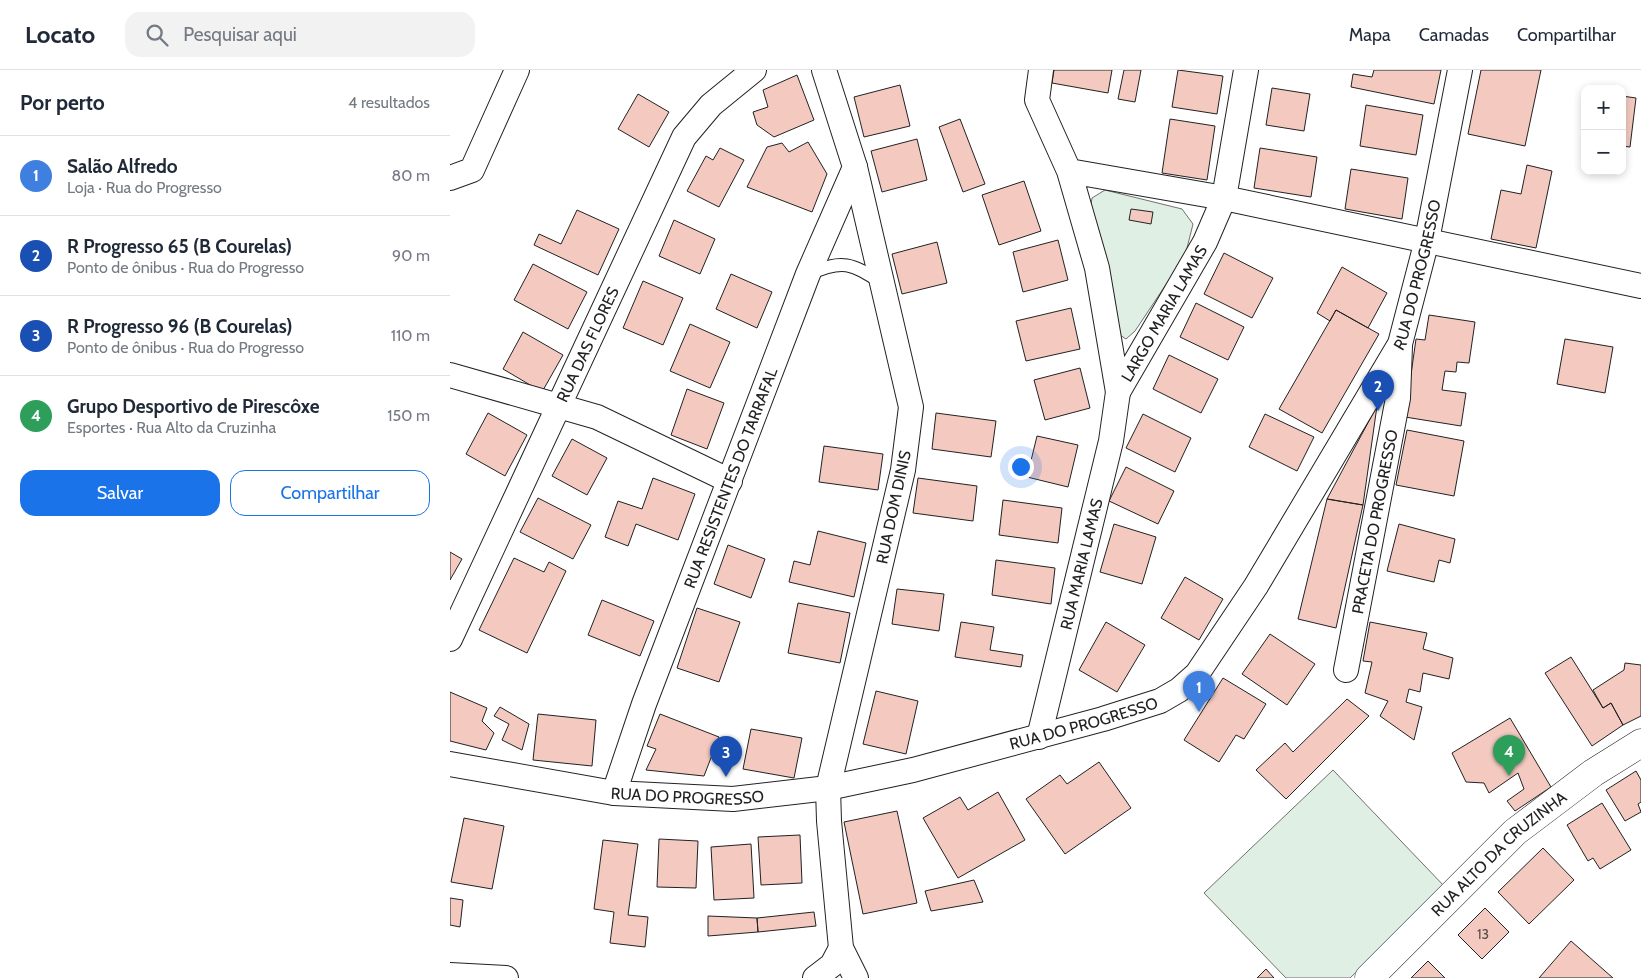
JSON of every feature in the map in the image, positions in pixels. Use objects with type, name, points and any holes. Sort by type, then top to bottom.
[{"type":"street","points":[[450,178],[472,170],[517,70]]},
{"type":"street","name":"RUA DAS FLORES","points":[[450,639],[684,137],[711,105],[754,70]]},
{"type":"street","name":"RUA DOM DINIS","points":[[824,70],[855,167],[884,284],[911,407],[904,470],[828,788],[829,821],[841,948]]},
{"type":"street","name":"LARGO MARIA LAMAS","points":[[1041,70],[1037,100],[1069,171],[1097,268],[1118,392]]},
{"type":"street","name":"LARGO MARIA LAMAS","points":[[1118,392],[1205,242],[1224,198],[1246,70]]},
{"type":"street","name":"RUA DO PROGRESSO","points":[[450,764],[614,793],[733,799],[828,788],[913,770],[1039,737],[1160,701],[1179,690],[1197,674],[1256,586],[1400,344],[1427,240],[1460,70]]},
{"type":"street","name":"RUA RESISTENTES DO TARRAFAL","points":[[614,793],[644,704],[808,274],[855,167]]},
{"type":"street","points":[[1069,171],[1224,198],[1641,286]]},
{"type":"street","name":"PRACETA DO PROGRESSO","points":[[1346,670],[1398,398],[1400,344]]},
{"type":"street","points":[[450,374],[597,417],[730,481]]},
{"type":"street","name":"RUA MARIA LAMAS","points":[[1039,737],[1111,441],[1118,392]]},
{"type":"street","name":"RUA ALTO DA CRUZINHA","points":[[1369,978],[1515,832],[1593,773],[1641,743]]},
{"type":"street","points":[[814,978],[832,965],[841,948]]},
{"type":"street","points":[[841,948],[856,978]]},
{"type":"street","points":[[450,975],[506,978]]},
{"type":"lane","points":[[808,274],[831,264],[857,266],[884,284]]},
{"type":"green space","points":[[1105,190],[1182,209],[1193,224],[1185,256],[1135,331],[1126,339],[1117,333],[1090,212],[1092,198]]},
{"type":"green space","points":[[1333,770],[1445,887],[1350,978],[1286,978],[1204,893]]},
{"type":"building","points":[[1054,70],[1112,70],[1108,93],[1052,83]]},
{"type":"building","points":[[1124,70],[1141,70],[1135,102],[1118,99]]},
{"type":"building","points":[[1178,70],[1223,76],[1217,114],[1172,107]]},
{"type":"building","points":[[1374,70],[1441,70],[1434,104],[1351,87],[1353,74],[1372,77]]},
{"type":"building","points":[[1481,70],[1541,70],[1525,146],[1468,134]]},
{"type":"building","points":[[797,75],[814,120],[774,137],[757,125],[753,112],[768,107],[763,90]]},
{"type":"building","points":[[900,85],[910,126],[864,137],[854,97]]},
{"type":"building","points":[[1272,88],[1310,94],[1304,131],[1266,125]]},
{"type":"building","points":[[638,94],[669,112],[649,147],[618,129]]},
{"type":"building","points":[[1626,97],[1636,98],[1630,147],[1626,146]]},
{"type":"building","points":[[1366,105],[1423,115],[1416,155],[1360,146]]},
{"type":"building","points":[[960,119],[985,184],[963,192],[939,127]]},
{"type":"building","points":[[1170,119],[1215,126],[1207,180],[1162,173]]},
{"type":"building","points":[[917,139],[927,180],[882,192],[871,151]]},
{"type":"building","points":[[808,142],[827,174],[812,212],[747,187],[767,147],[782,143],[789,152]]},
{"type":"building","points":[[720,148],[744,160],[719,207],[687,191],[706,156],[713,160]]},
{"type":"building","points":[[1260,148],[1317,157],[1311,197],[1254,188]]},
{"type":"building","points":[[1527,165],[1552,171],[1536,248],[1491,239],[1501,190],[1521,194]]},
{"type":"building","points":[[1351,169],[1408,178],[1402,219],[1345,209]]},
{"type":"building","points":[[1024,181],[1041,231],[999,245],[982,195]]},
{"type":"building","points":[[1131,209],[1153,212],[1151,224],[1129,220]]},
{"type":"building","points":[[577,210],[619,229],[598,275],[534,245],[539,234],[561,244]]},
{"type":"building","points":[[674,220],[715,239],[700,274],[659,256]]},
{"type":"building","points":[[1058,240],[1068,280],[1023,292],[1013,252]]},
{"type":"building","points":[[937,242],[947,283],[902,294],[892,254]]},
{"type":"building","points":[[1224,253],[1273,278],[1252,318],[1204,294]]},
{"type":"building","points":[[533,264],[587,292],[568,329],[514,300]]},
{"type":"building","points":[[1342,267],[1387,293],[1368,328],[1336,310],[1330,321],[1317,313]]},
{"type":"building","points":[[731,274],[772,292],[757,328],[716,309]]},
{"type":"building","points":[[643,281],[683,298],[663,345],[623,328]]},
{"type":"building","points":[[1196,303],[1244,327],[1228,360],[1180,337]]},
{"type":"building","points":[[1071,308],[1080,349],[1026,361],[1016,321]]},
{"type":"building","points":[[1336,310],[1379,334],[1322,433],[1279,409]]},
{"type":"building","points":[[1429,315],[1475,322],[1469,363],[1457,362],[1456,372],[1445,371],[1442,390],[1466,393],[1461,426],[1405,417],[1416,339],[1425,340]]},
{"type":"building","points":[[690,324],[730,342],[710,388],[670,371]]},
{"type":"building","points":[[523,332],[563,355],[542,392],[503,369]]},
{"type":"building","points":[[1565,339],[1613,347],[1605,393],[1557,384]]},
{"type":"building","points":[[1169,355],[1218,379],[1201,413],[1153,389]]},
{"type":"building","points":[[1080,368],[1090,408],[1045,420],[1034,380]]},
{"type":"building","points":[[687,389],[724,403],[707,449],[671,435]]},
{"type":"building","points":[[1377,406],[1363,505],[1327,499]]},
{"type":"building","points":[[488,413],[527,435],[505,476],[466,454]]},
{"type":"building","points":[[936,413],[996,421],[991,457],[932,449]]},
{"type":"building","points":[[1143,414],[1191,438],[1175,472],[1126,448]]},
{"type":"building","points":[[1265,414],[1314,437],[1297,471],[1249,447]]},
{"type":"building","points":[[1407,430],[1464,441],[1454,496],[1396,485]]},
{"type":"building","points":[[1037,436],[1078,445],[1068,487],[1027,477]]},
{"type":"building","points":[[572,439],[607,458],[587,495],[552,476]]},
{"type":"building","points":[[824,446],[883,454],[878,490],[819,482]]},
{"type":"building","points":[[1126,467],[1174,491],[1158,524],[1109,501]]},
{"type":"building","points":[[653,478],[695,494],[678,540],[636,524],[628,546],[605,537],[618,501],[642,509]]},
{"type":"building","points":[[918,478],[977,486],[973,521],[913,513]]},
{"type":"building","points":[[538,498],[591,525],[573,559],[520,532]]},
{"type":"building","points":[[1327,499],[1363,505],[1336,628],[1298,619]]},
{"type":"building","points":[[1003,500],[1062,508],[1058,543],[999,535]]},
{"type":"building","points":[[1114,524],[1156,537],[1142,584],[1100,572]]},
{"type":"building","points":[[1399,524],[1455,539],[1450,563],[1439,560],[1434,582],[1387,571]]},
{"type":"building","points":[[818,531],[866,543],[854,597],[789,582],[794,561],[810,565]]},
{"type":"building","points":[[728,545],[765,559],[751,598],[714,584]]},
{"type":"building","points":[[450,552],[462,559],[450,580]]},
{"type":"building","points":[[514,558],[544,572],[549,562],[566,571],[527,653],[479,630]]},
{"type":"building","points":[[996,560],[1055,568],[1051,604],[992,595]]},
{"type":"building","points":[[1185,577],[1223,599],[1199,640],[1161,618]]},
{"type":"building","points":[[897,589],[944,594],[939,631],[892,624]]},
{"type":"building","points":[[602,600],[654,621],[640,656],[588,635]]},
{"type":"building","points":[[798,603],[850,613],[840,663],[788,653]]},
{"type":"building","points":[[697,608],[740,622],[719,682],[677,668]]},
{"type":"building","points":[[961,622],[994,627],[990,650],[1023,655],[1021,667],[955,657]]},
{"type":"building","points":[[1106,622],[1145,645],[1117,692],[1079,670]]},
{"type":"building","points":[[1370,622],[1427,633],[1423,649],[1453,658],[1449,679],[1423,673],[1420,692],[1409,689],[1406,702],[1422,707],[1414,740],[1380,716],[1388,701],[1365,693],[1372,662],[1363,661]]},
{"type":"building","points":[[1270,634],[1315,664],[1287,705],[1242,674]]},
{"type":"building","points":[[1571,657],[1603,708],[1611,703],[1623,725],[1592,746],[1545,673]]},
{"type":"building","points":[[1625,663],[1641,665],[1641,716],[1623,725],[1611,703],[1603,708],[1593,690],[1624,670]]},
{"type":"building","points":[[1223,678],[1266,704],[1244,739],[1236,735],[1219,762],[1184,740]]},
{"type":"building","points":[[876,691],[918,701],[906,754],[863,744]]},
{"type":"building","points":[[450,692],[487,708],[482,721],[494,733],[486,750],[450,741]]},
{"type":"building","points":[[1347,699],[1369,716],[1286,799],[1256,770],[1285,743],[1293,752]]},
{"type":"building","points":[[500,707],[529,724],[522,750],[502,740],[509,724],[494,716]]},
{"type":"building","points":[[538,714],[596,720],[592,766],[533,760]]},
{"type":"building","points":[[660,714],[719,737],[704,776],[646,770],[656,749],[647,746]]},
{"type":"building","points":[[1510,718],[1551,787],[1515,811],[1507,801],[1524,789],[1518,773],[1489,793],[1484,783],[1466,782],[1452,753]]},
{"type":"building","points":[[751,729],[802,738],[794,778],[743,769]]},
{"type":"building","points":[[1099,762],[1131,808],[1065,854],[1026,799],[1060,775],[1067,784]]},
{"type":"building","points":[[1636,771],[1641,780],[1641,802],[1638,804],[1641,812],[1625,821],[1606,790]]},
{"type":"building","points":[[998,792],[1025,840],[958,878],[923,818],[960,797],[968,810]]},
{"type":"building","points":[[1602,803],[1631,850],[1600,869],[1593,858],[1588,861],[1567,825]]},
{"type":"building","points":[[897,811],[917,903],[863,914],[844,822]]},
{"type":"building","points":[[464,818],[504,826],[492,889],[451,882]]},
{"type":"building","points":[[800,835],[802,883],[761,885],[758,837]]},
{"type":"building","points":[[659,839],[698,841],[696,888],[657,887]]},
{"type":"building","points":[[603,840],[638,844],[628,915],[648,917],[645,947],[610,943],[614,912],[594,909]]},
{"type":"building","points":[[751,844],[754,898],[714,900],[711,847]]},
{"type":"building","points":[[1543,848],[1574,880],[1529,924],[1498,892]]},
{"type":"building","points":[[974,880],[983,902],[931,911],[925,891]]},
{"type":"building","points":[[450,898],[463,900],[460,927],[450,925]]},
{"type":"building","points":[[1485,908],[1509,932],[1482,959],[1458,935]]},
{"type":"building","points":[[814,912],[816,926],[758,932],[757,918]]},
{"type":"building","points":[[708,916],[757,918],[758,932],[708,936]]},
{"type":"building","points":[[1571,941],[1613,978],[1539,978]]},
{"type":"building","points":[[1428,961],[1445,978],[1411,978]]},
{"type":"building","points":[[1266,969],[1274,978],[1257,978]]},
{"type":"place","name":"R Progresso 65 (B Courelas)","points":[[1378,411]]},
{"type":"place","name":"Salão Alfredo","points":[[1199,712]]},
{"type":"place","name":"Grupo Desportivo de Pirescôxe","points":[[1509,776]]},
{"type":"place","name":"R Progresso 96 (B Courelas)","points":[[726,777]]}]
